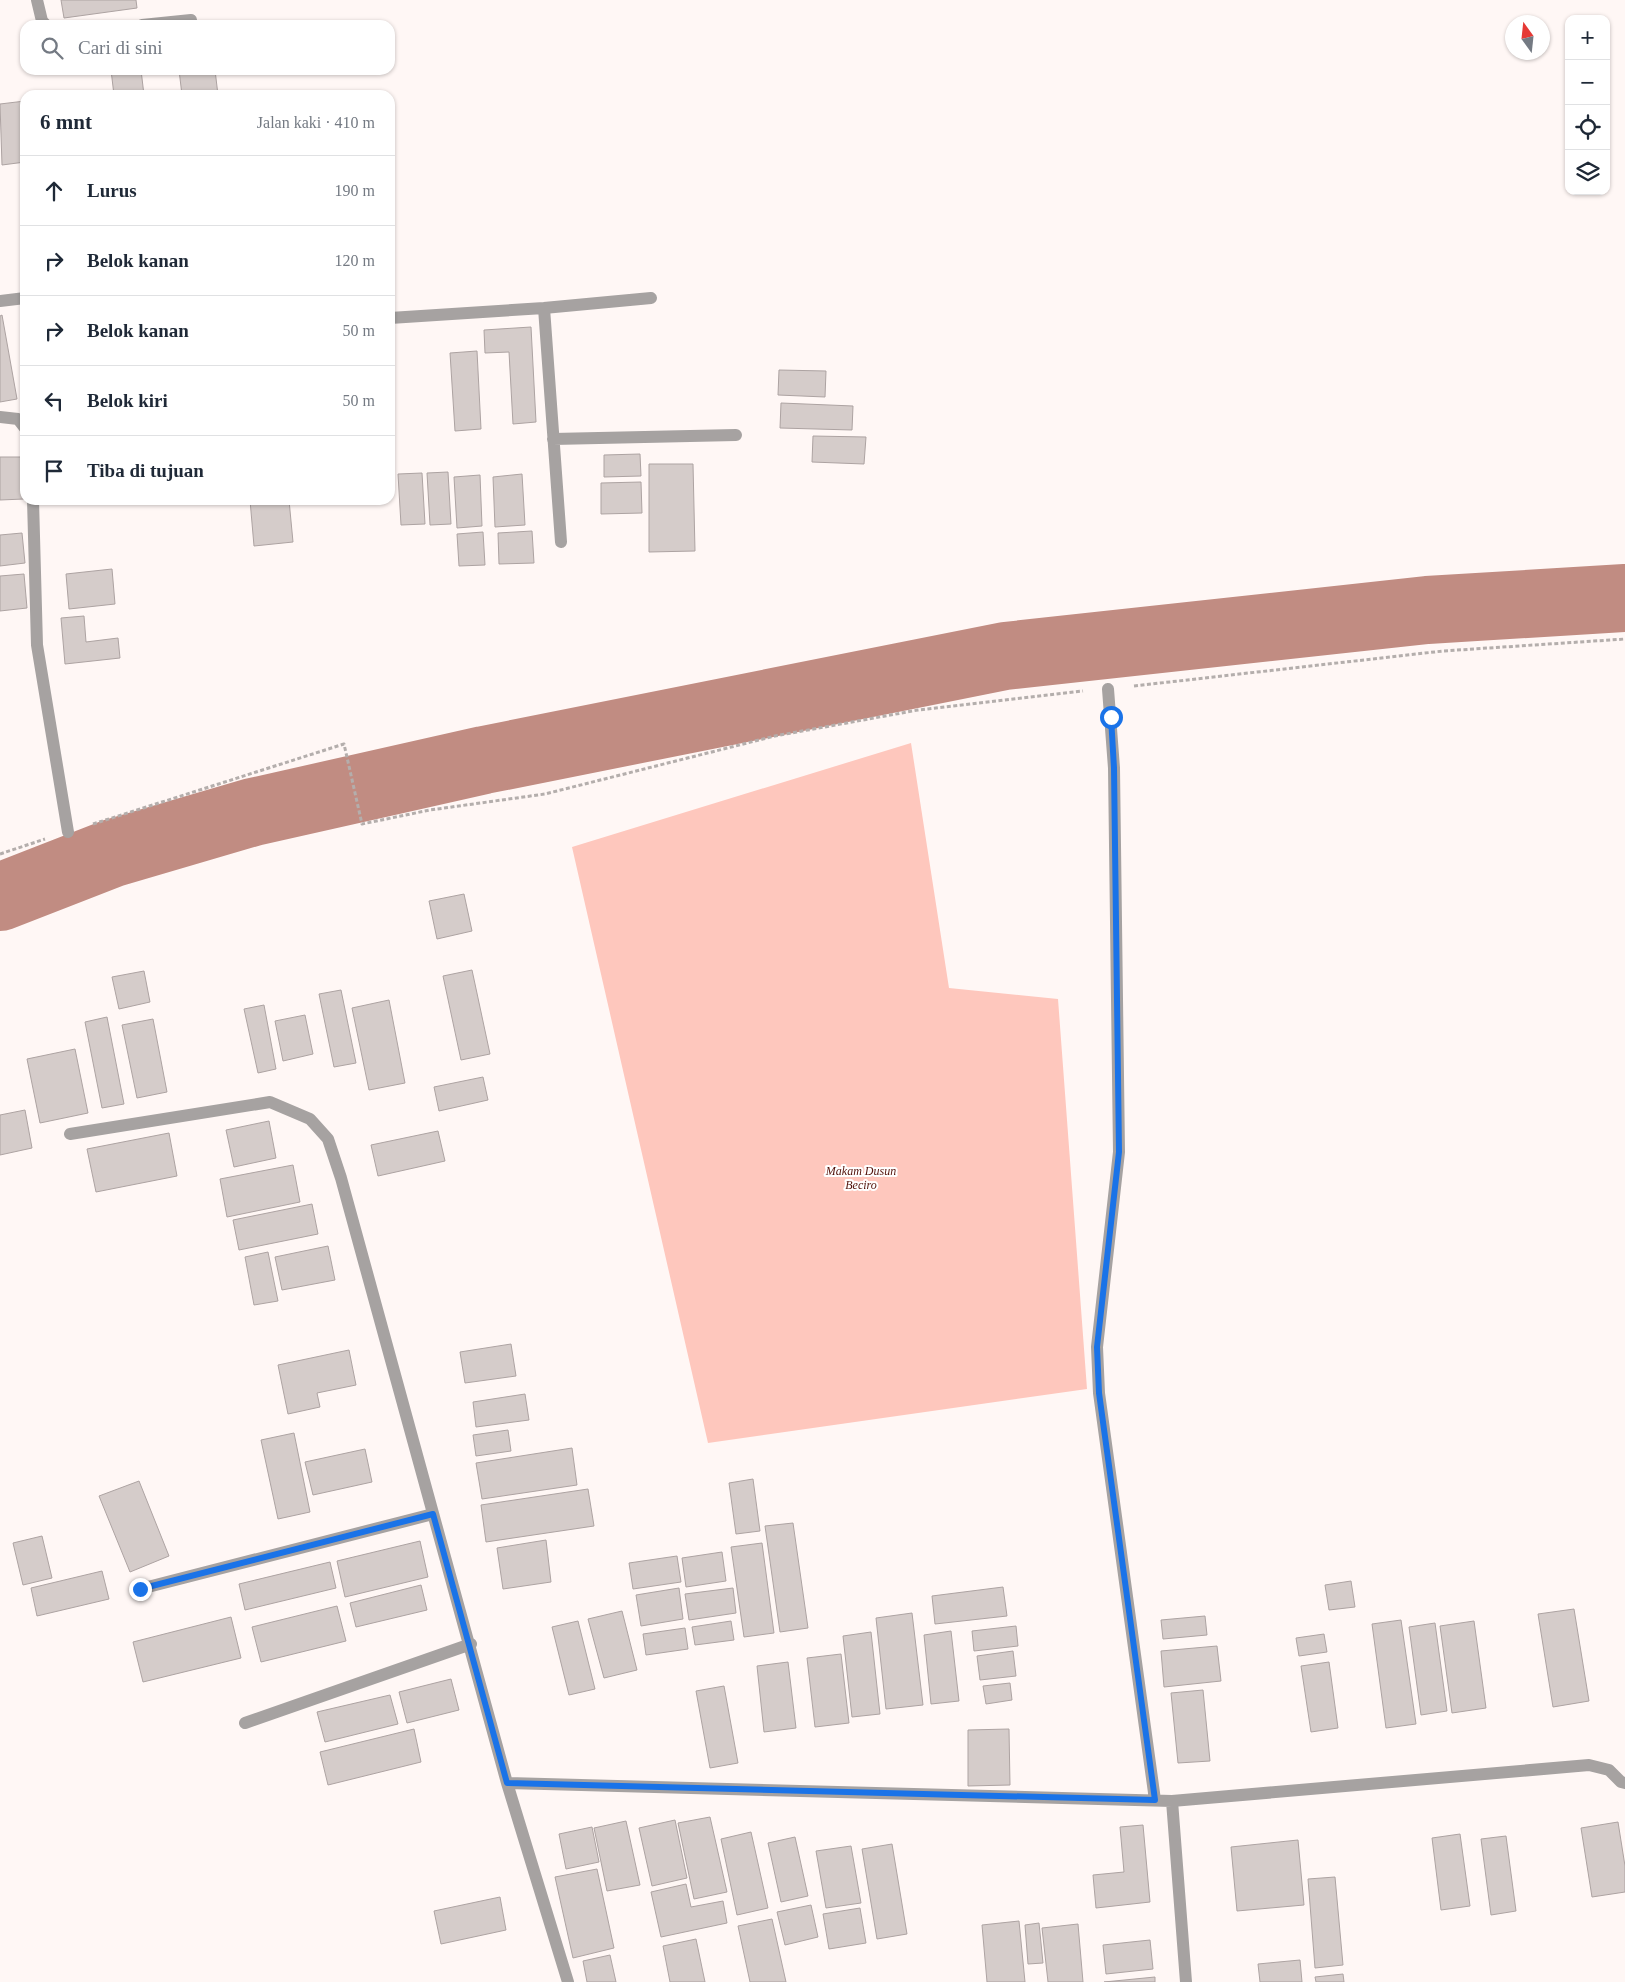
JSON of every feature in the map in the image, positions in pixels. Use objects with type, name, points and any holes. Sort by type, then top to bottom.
[{"type":"street","points":[[37,0],[42,20]]},
{"type":"street","points":[[395,318],[544,308],[651,298]]},
{"type":"street","points":[[0,302],[20,299]]},
{"type":"street","points":[[544,308],[561,542]]},
{"type":"street","points":[[0,417],[18,419],[20,422]]},
{"type":"street","points":[[553,439],[736,435]]},
{"type":"street","points":[[34,505],[37,645],[68,832]]},
{"type":"street","points":[[1108,689],[1114,768],[1119,1152],[1097,1347],[1099,1393],[1155,1800]]},
{"type":"street","points":[[70,1134],[270,1102],[310,1118],[328,1139],[341,1178],[433,1514],[471,1644],[507,1783],[568,1982]]},
{"type":"street","points":[[140,1589],[433,1514]]},
{"type":"street","points":[[245,1723],[471,1644]]},
{"type":"street","points":[[507,1783],[1172,1801],[1590,1765],[1609,1770],[1621,1782],[1625,1783]]},
{"type":"street","points":[[1172,1801],[1186,1982]]},
{"type":"path","points":[[0,854],[344,744],[362,824],[430,810],[545,794],[785,734],[918,710],[1070,691],[1108,689],[1443,651],[1625,639]]},
{"type":"green space","name":"Makam Dusun Beciro","points":[[911,743],[949,988],[1058,999],[1087,1389],[708,1443],[572,847]]},
{"type":"building","points":[[61,0],[136,0],[137,8],[64,18]]},
{"type":"building","points":[[112,75],[142,75],[143,90],[113,90]]},
{"type":"building","points":[[180,75],[216,75],[217,90],[181,90]]},
{"type":"building","points":[[20,102],[20,163],[2,165],[0,104]]},
{"type":"building","points":[[2,315],[17,399],[0,402],[0,316]]},
{"type":"building","points":[[531,327],[536,422],[513,424],[509,352],[485,353],[484,330]]},
{"type":"building","points":[[477,351],[481,429],[455,431],[450,353]]},
{"type":"building","points":[[779,370],[826,371],[825,397],[778,395]]},
{"type":"building","points":[[781,403],[853,406],[852,430],[780,428]]},
{"type":"building","points":[[813,436],[866,437],[864,464],[812,462]]},
{"type":"building","points":[[640,454],[641,476],[604,477],[604,455]]},
{"type":"building","points":[[0,457],[20,457],[20,499],[0,500]]},
{"type":"building","points":[[649,464],[693,464],[695,551],[649,552]]},
{"type":"building","points":[[448,472],[451,524],[430,525],[427,473]]},
{"type":"building","points":[[422,473],[425,524],[401,525],[398,474]]},
{"type":"building","points":[[522,474],[525,525],[495,527],[493,477]]},
{"type":"building","points":[[480,475],[482,526],[457,528],[454,477]]},
{"type":"building","points":[[641,482],[642,513],[601,514],[601,483]]},
{"type":"building","points":[[250,505],[289,505],[293,542],[254,546]]},
{"type":"building","points":[[532,531],[534,563],[499,564],[498,533]]},
{"type":"building","points":[[483,532],[485,565],[459,566],[457,534]]},
{"type":"building","points":[[22,533],[25,563],[0,566],[0,535]]},
{"type":"building","points":[[112,569],[115,604],[69,609],[66,574]]},
{"type":"building","points":[[24,574],[27,608],[0,611],[0,576]]},
{"type":"building","points":[[84,616],[86,642],[118,638],[120,658],[65,664],[61,618]]},
{"type":"building","points":[[464,894],[472,931],[437,939],[429,901]]},
{"type":"building","points":[[472,970],[490,1054],[461,1060],[443,976]]},
{"type":"building","points":[[144,971],[150,1002],[119,1009],[112,977]]},
{"type":"building","points":[[341,990],[356,1063],[334,1067],[319,994]]},
{"type":"building","points":[[389,1000],[405,1083],[369,1090],[352,1008]]},
{"type":"building","points":[[264,1005],[276,1069],[258,1073],[244,1009]]},
{"type":"building","points":[[305,1015],[313,1054],[283,1061],[275,1021]]},
{"type":"building","points":[[107,1017],[124,1104],[102,1108],[85,1022]]},
{"type":"building","points":[[153,1019],[167,1092],[137,1098],[122,1025]]},
{"type":"building","points":[[75,1049],[88,1113],[40,1123],[27,1059]]},
{"type":"building","points":[[483,1077],[488,1100],[439,1111],[434,1087]]},
{"type":"building","points":[[25,1110],[32,1148],[0,1155],[0,1115]]},
{"type":"building","points":[[269,1121],[276,1158],[234,1167],[226,1130]]},
{"type":"building","points":[[438,1131],[445,1161],[378,1176],[371,1145]]},
{"type":"building","points":[[169,1133],[177,1176],[96,1192],[87,1149]]},
{"type":"building","points":[[293,1165],[300,1202],[227,1217],[220,1179]]},
{"type":"building","points":[[312,1204],[318,1234],[239,1250],[233,1220]]},
{"type":"building","points":[[328,1246],[335,1280],[282,1290],[275,1257]]},
{"type":"building","points":[[268,1252],[278,1301],[254,1305],[245,1257]]},
{"type":"building","points":[[511,1344],[516,1376],[465,1383],[460,1352]]},
{"type":"building","points":[[349,1350],[356,1385],[317,1393],[320,1407],[288,1414],[278,1365]]},
{"type":"building","points":[[525,1394],[529,1420],[476,1427],[473,1402]]},
{"type":"building","points":[[508,1430],[511,1451],[476,1456],[473,1435]]},
{"type":"building","points":[[294,1433],[310,1512],[278,1519],[261,1440]]},
{"type":"building","points":[[572,1448],[577,1485],[482,1499],[476,1463]]},
{"type":"building","points":[[365,1449],[372,1482],[313,1495],[305,1462]]},
{"type":"building","points":[[753,1479],[760,1531],[736,1534],[729,1483]]},
{"type":"building","points":[[139,1481],[169,1556],[130,1572],[99,1496]]},
{"type":"building","points":[[588,1489],[594,1526],[486,1542],[481,1505]]},
{"type":"building","points":[[793,1523],[808,1628],[780,1632],[765,1526]]},
{"type":"building","points":[[42,1536],[52,1578],[23,1585],[13,1543]]},
{"type":"building","points":[[546,1540],[551,1582],[503,1589],[497,1548]]},
{"type":"building","points":[[420,1541],[428,1577],[345,1597],[337,1561]]},
{"type":"building","points":[[762,1543],[774,1633],[744,1637],[731,1547]]},
{"type":"building","points":[[722,1552],[726,1581],[686,1587],[682,1558]]},
{"type":"building","points":[[677,1556],[681,1582],[633,1589],[629,1563]]},
{"type":"building","points":[[330,1562],[336,1588],[245,1610],[239,1584]]},
{"type":"building","points":[[102,1571],[109,1599],[37,1616],[31,1588]]},
{"type":"building","points":[[1351,1581],[1355,1607],[1329,1610],[1325,1585]]},
{"type":"building","points":[[421,1585],[427,1610],[356,1627],[350,1603]]},
{"type":"building","points":[[1003,1587],[1007,1616],[935,1624],[932,1596]]},
{"type":"building","points":[[679,1588],[683,1619],[641,1626],[636,1595]]},
{"type":"building","points":[[733,1588],[736,1613],[689,1620],[685,1594]]},
{"type":"building","points":[[337,1606],[346,1641],[261,1662],[252,1627]]},
{"type":"building","points":[[1574,1609],[1589,1701],[1553,1707],[1538,1614]]},
{"type":"building","points":[[622,1611],[637,1670],[604,1678],[588,1619]]},
{"type":"building","points":[[912,1613],[923,1705],[886,1709],[876,1618]]},
{"type":"building","points":[[1205,1616],[1207,1635],[1163,1639],[1161,1620]]},
{"type":"building","points":[[231,1617],[241,1658],[143,1682],[133,1642]]},
{"type":"building","points":[[1401,1620],[1416,1724],[1386,1728],[1372,1624]]},
{"type":"building","points":[[578,1621],[595,1689],[569,1695],[552,1627]]},
{"type":"building","points":[[731,1621],[734,1640],[695,1645],[692,1627]]},
{"type":"building","points":[[1474,1621],[1486,1708],[1452,1713],[1440,1626]]},
{"type":"building","points":[[1435,1623],[1447,1711],[1421,1715],[1409,1627]]},
{"type":"building","points":[[1016,1626],[1018,1646],[974,1651],[972,1631]]},
{"type":"building","points":[[685,1628],[688,1649],[646,1655],[643,1634]]},
{"type":"building","points":[[951,1631],[959,1701],[931,1704],[924,1635]]},
{"type":"building","points":[[871,1632],[880,1714],[852,1717],[843,1636]]},
{"type":"building","points":[[1324,1634],[1327,1652],[1299,1656],[1296,1638]]},
{"type":"building","points":[[1217,1646],[1221,1681],[1164,1687],[1161,1651]]},
{"type":"building","points":[[1013,1651],[1016,1676],[980,1680],[977,1656]]},
{"type":"building","points":[[841,1654],[849,1723],[815,1727],[807,1658]]},
{"type":"building","points":[[788,1662],[796,1728],[764,1732],[757,1666]]},
{"type":"building","points":[[1329,1662],[1338,1728],[1311,1732],[1301,1666]]},
{"type":"building","points":[[451,1679],[459,1710],[407,1723],[399,1692]]},
{"type":"building","points":[[1010,1683],[1012,1700],[986,1704],[983,1686]]},
{"type":"building","points":[[724,1686],[738,1763],[710,1768],[696,1691]]},
{"type":"building","points":[[1203,1690],[1210,1761],[1178,1763],[1171,1693]]},
{"type":"building","points":[[390,1695],[398,1724],[325,1742],[317,1712]]},
{"type":"building","points":[[414,1729],[421,1762],[328,1785],[320,1752]]},
{"type":"building","points":[[1009,1729],[1010,1785],[968,1786],[968,1730]]},
{"type":"building","points":[[710,1817],[727,1892],[694,1899],[678,1823]]},
{"type":"building","points":[[675,1820],[687,1878],[652,1886],[639,1828]]},
{"type":"building","points":[[626,1821],[640,1885],[607,1891],[594,1828]]},
{"type":"building","points":[[1618,1822],[1625,1866],[1625,1892],[1592,1897],[1581,1828]]},
{"type":"building","points":[[1143,1825],[1150,1902],[1096,1908],[1093,1875],[1124,1872],[1120,1827]]},
{"type":"building","points":[[592,1827],[599,1862],[566,1869],[559,1834]]},
{"type":"building","points":[[751,1832],[768,1908],[737,1915],[721,1839]]},
{"type":"building","points":[[1460,1834],[1470,1906],[1441,1910],[1432,1838]]},
{"type":"building","points":[[1506,1836],[1516,1911],[1491,1915],[1481,1839]]},
{"type":"building","points":[[795,1837],[808,1896],[781,1902],[768,1843]]},
{"type":"building","points":[[1298,1840],[1304,1905],[1237,1911],[1231,1847]]},
{"type":"building","points":[[892,1844],[907,1934],[877,1939],[862,1849]]},
{"type":"building","points":[[851,1846],[861,1903],[826,1908],[816,1851]]},
{"type":"building","points":[[597,1869],[614,1948],[573,1958],[555,1877]]},
{"type":"building","points":[[1335,1877],[1343,1965],[1315,1968],[1308,1879]]},
{"type":"building","points":[[686,1884],[691,1907],[723,1901],[727,1923],[661,1937],[651,1892]]},
{"type":"building","points":[[500,1897],[506,1930],[441,1944],[434,1911]]},
{"type":"building","points":[[811,1905],[818,1937],[785,1945],[777,1912]]},
{"type":"building","points":[[860,1908],[866,1943],[829,1949],[823,1914]]},
{"type":"building","points":[[772,1919],[786,1982],[750,1982],[738,1926]]},
{"type":"building","points":[[1019,1921],[1025,1982],[987,1982],[982,1925]]},
{"type":"building","points":[[1039,1923],[1043,1963],[1028,1964],[1025,1925]]},
{"type":"building","points":[[1078,1924],[1083,1982],[1048,1982],[1042,1928]]},
{"type":"building","points":[[696,1939],[705,1982],[670,1982],[663,1946]]},
{"type":"building","points":[[1150,1940],[1153,1969],[1106,1974],[1103,1945]]},
{"type":"building","points":[[610,1955],[616,1982],[587,1982],[583,1961]]},
{"type":"building","points":[[1300,1960],[1302,1982],[1260,1982],[1258,1964]]},
{"type":"building","points":[[1343,1974],[1344,1982],[1316,1982],[1315,1977]]},
{"type":"building","points":[[1155,1977],[1155,1982],[1104,1982]]},
{"type":"waterway","points":[[0,897],[113,853],[253,812],[484,760],[1005,656],[1427,610],[1625,598]]},
{"type":"route","points":[[140,1589],[433,1514],[471,1644],[507,1783],[1155,1800],[1099,1393],[1097,1347],[1119,1152],[1114,768],[1111,717]]}]
